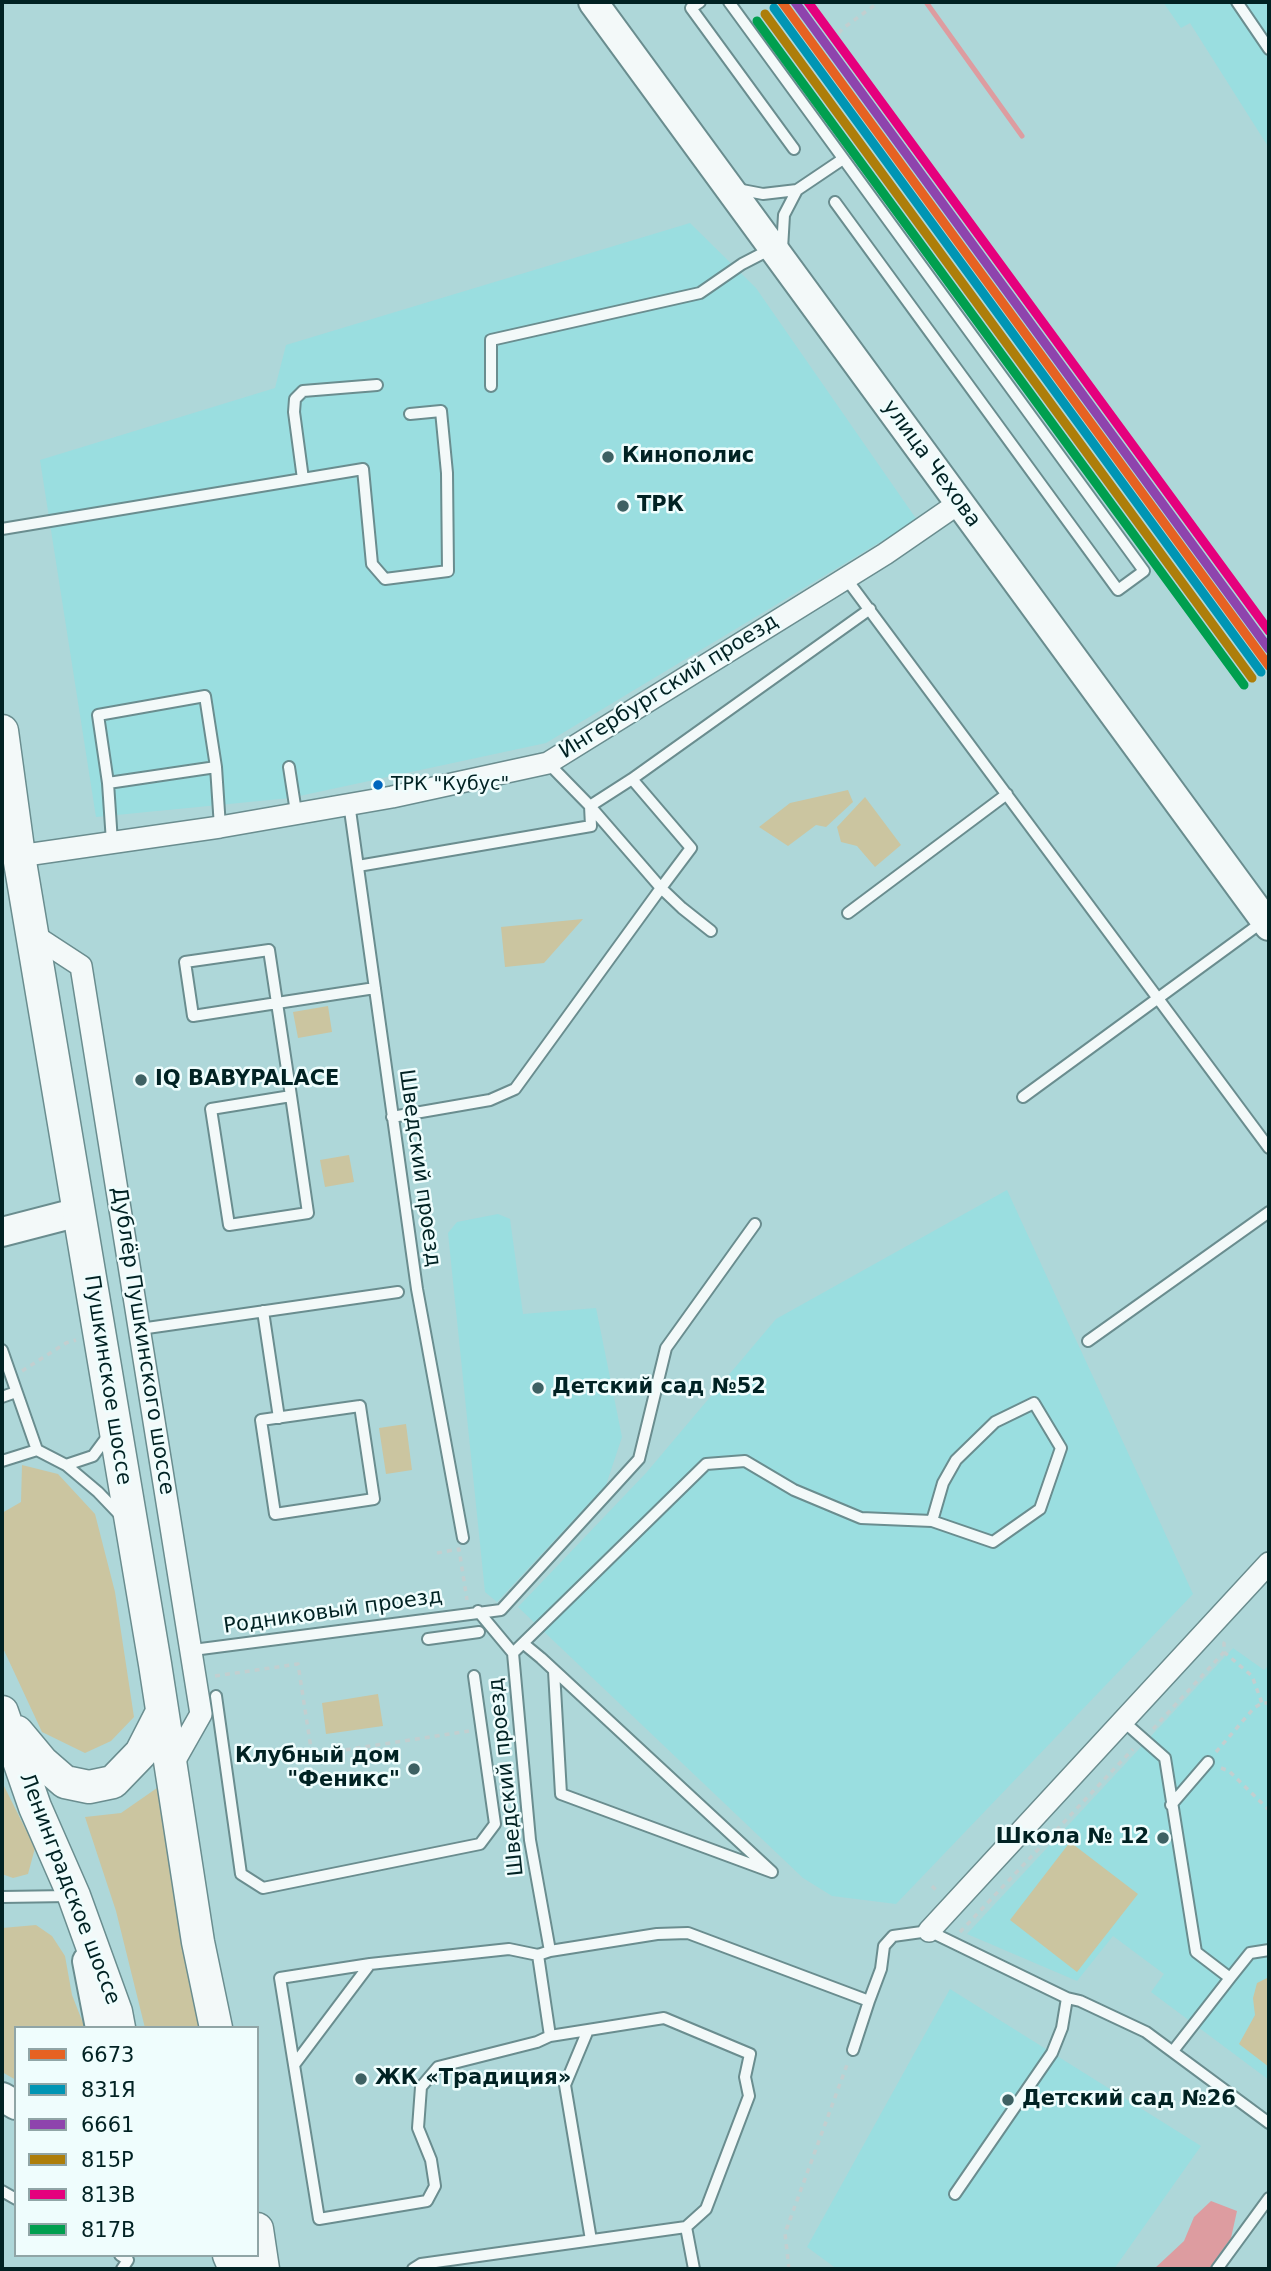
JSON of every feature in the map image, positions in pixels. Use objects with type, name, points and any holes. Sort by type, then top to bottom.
[{"type":"main road","name":"Пушкинское шоссе","points":[[2,731],[19,856],[132,1527],[198,1942],[216,2026]]},
{"type":"main road","points":[[3,1716],[42,1762],[65,1782],[89,1787],[113,1782],[141,1753],[162,1712]]},
{"type":"main road","name":"Ленинградское шоссе","points":[[3,1716],[35,1807],[74,1896],[119,2026]]},
{"type":"main road","points":[[259,2242],[263,2269]]},
{"type":"street","name":"улица Чехова","points":[[593,2],[1267,923]]},
{"type":"street","name":"Ингербургский проезд","points":[[19,856],[220,827],[393,797],[548,763],[884,554],[959,503]]},
{"type":"street","name":"Дублёр Пушкинского шоссе","points":[[32,934],[81,966],[201,1714],[171,1767]]},
{"type":"street","points":[[2,1232],[79,1212]]},
{"type":"street","points":[[929,1931],[1269,1563]]},
{"type":"street","points":[[74,1896],[100,2026]]},
{"type":"lane","points":[[700,2],[691,8],[794,149]]},
{"type":"lane","points":[[729,2],[1144,571],[1118,590],[835,202]]},
{"type":"lane","points":[[1237,2],[1269,49]]},
{"type":"lane","points":[[727,186],[763,194],[797,190],[843,159]]},
{"type":"lane","points":[[491,386],[491,340],[700,293],[743,264],[777,255],[785,215],[797,190]]},
{"type":"lane","points":[[303,479],[294,412],[295,399],[303,391],[377,385]]},
{"type":"lane","points":[[2,528],[363,469],[372,564],[385,579],[448,571],[447,472],[441,411],[410,414]]},
{"type":"lane","points":[[845,577],[1269,1148]]},
{"type":"lane","points":[[590,806],[870,609]]},
{"type":"lane","points":[[112,842],[108,783],[98,715],[205,696],[216,767],[220,827]]},
{"type":"lane","points":[[548,763],[590,806],[661,888],[711,931]]},
{"type":"lane","points":[[108,783],[216,767]]},
{"type":"lane","points":[[289,767],[296,812]]},
{"type":"lane","points":[[392,1117],[490,1100],[515,1089],[691,848],[632,779]]},
{"type":"lane","points":[[848,913],[1007,794]]},
{"type":"lane","name":"Шведский проезд","points":[[349,803],[417,1289],[463,1538]]},
{"type":"lane","points":[[358,866],[591,825],[590,806]]},
{"type":"lane","points":[[1023,1097],[1156,998],[1267,923]]},
{"type":"lane","points":[[291,1097],[211,1109],[229,1225],[308,1213],[291,1097],[277,1003],[269,950],[185,962],[194,1016],[277,1003],[375,988]]},
{"type":"lane","points":[[1088,1341],[1269,1212]]},
{"type":"lane","name":"Родниковый проезд","points":[[192,1650],[501,1609],[639,1459],[666,1349],[755,1224]]},
{"type":"lane","points":[[140,1329],[398,1292]]},
{"type":"lane","points":[[263,1311],[279,1418]]},
{"type":"lane","points":[[2,1350],[37,1450],[66,1465],[98,1492],[132,1527]]},
{"type":"lane","points":[[2,1398],[16,1392]]},
{"type":"lane","points":[[513,1653],[706,1464],[745,1461],[794,1490],[862,1518],[932,1521],[993,1542],[1040,1509],[1061,1448],[1034,1403],[995,1422],[956,1460],[943,1483],[932,1521]]},
{"type":"lane","points":[[360,1406],[374,1499],[275,1514],[261,1420],[279,1418],[360,1406]]},
{"type":"lane","points":[[66,1465],[93,1456],[115,1427]]},
{"type":"lane","points":[[2,1461],[37,1450]]},
{"type":"lane","name":"Шведский проезд","points":[[473,1612],[513,1653],[530,1840],[550,1951]]},
{"type":"lane","points":[[428,1639],[479,1632]]},
{"type":"lane","points":[[524,1644],[554,1671],[584,1698],[772,1872],[561,1794],[554,1671]]},
{"type":"lane","points":[[216,1696],[241,1874],[263,1888],[480,1844],[495,1824],[474,1676]]},
{"type":"lane","points":[[1123,1721],[1165,1758],[1196,1952],[1230,1978]]},
{"type":"lane","points":[[1171,1805],[1208,1762]]},
{"type":"lane","points":[[2,1898],[74,1896]]},
{"type":"lane","points":[[853,2050],[881,1969],[884,1946],[893,1936],[929,1931],[1066,1998],[1080,2001],[1146,2032],[1269,2123]]},
{"type":"lane","points":[[413,2269],[421,2264],[686,2227],[706,2209],[749,2096],[745,2077],[750,2054],[664,2018],[550,2036],[537,2042],[438,2067],[421,2087],[418,2128],[431,2160],[435,2186],[427,2201],[319,2219],[281,1978],[370,1964],[509,1949],[538,1955],[657,1934],[688,1933],[869,2001]]},
{"type":"lane","points":[[1173,2051],[1250,1953],[1269,1950]]},
{"type":"lane","points":[[538,1955],[550,2036]]},
{"type":"lane","points":[[294,2065],[370,1964]]},
{"type":"lane","points":[[954,2194],[1052,2053],[1062,2028],[1066,1998]]},
{"type":"lane","points":[[588,2030],[565,2085],[591,2240]]},
{"type":"lane","points":[[1217,2269],[1269,2198]]},
{"type":"lane","points":[[686,2227],[694,2269]]},
{"type":"path","points":[[799,98],[822,56],[842,29],[880,2]]},
{"type":"path","points":[[20,1373],[71,1342]]},
{"type":"path","points":[[437,1553],[459,1549],[473,1612]]},
{"type":"path","points":[[959,1934],[1224,1652],[1224,1643],[1232,1634]]},
{"type":"path","points":[[1224,1652],[1252,1676],[1262,1703]]},
{"type":"path","points":[[203,1678],[298,1664],[312,1755],[482,1730]]},
{"type":"path","points":[[1208,1762],[1254,1708],[1262,1703],[1269,1703]]},
{"type":"path","points":[[789,2269],[785,2232],[853,2050]]},
{"type":"shaded area","points":[[1163,2],[1269,2],[1269,148],[1190,23],[1181,28]]},
{"type":"shaded area","points":[[690,223],[756,288],[917,520],[546,743],[290,798],[96,817],[40,460],[275,388],[286,345]]},
{"type":"shaded area","points":[[848,790],[853,802],[826,827],[816,825],[788,846],[759,827],[790,803]]},
{"type":"shaded area","points":[[865,797],[901,845],[875,867],[857,846],[841,842],[837,827]]},
{"type":"shaded area","points":[[583,919],[544,963],[505,967],[501,927]]},
{"type":"shaded area","points":[[328,1006],[332,1032],[298,1038],[293,1012]]},
{"type":"shaded area","points":[[349,1155],[354,1182],[325,1187],[320,1160]]},
{"type":"shaded area","points":[[1007,1190],[1193,1594],[896,1904],[832,1896],[803,1878],[518,1607],[646,1473],[776,1319]]},
{"type":"shaded area","name":"Детский сад №52","points":[[498,1214],[510,1219],[523,1314],[596,1308],[622,1437],[606,1485],[497,1602],[485,1592],[448,1233],[457,1222]]},
{"type":"shaded area","points":[[406,1424],[412,1470],[386,1474],[379,1428]]},
{"type":"shaded area","points":[[22,1465],[58,1474],[95,1514],[115,1592],[134,1717],[111,1741],[85,1753],[42,1732],[2,1646],[2,1513],[21,1502]]},
{"type":"shaded area","name":"Школа № 12","points":[[1233,1648],[1264,1670],[1269,1665],[1269,2080],[1151,1992],[1164,1974],[1113,1936],[1077,1981],[967,1934]]},
{"type":"shaded area","points":[[378,1694],[383,1726],[326,1734],[322,1703]]},
{"type":"shaded area","points":[[2,1782],[35,1848],[28,1874],[13,1878],[2,1874]]},
{"type":"shaded area","points":[[157,1788],[200,2026],[145,2026],[116,1911],[85,1817],[121,1813]]},
{"type":"shaded area","points":[[1070,1842],[1138,1894],[1077,1972],[1010,1920]]},
{"type":"shaded area","points":[[36,1925],[52,1936],[65,1956],[72,1995],[84,2026],[14,2026],[14,2079],[2,2072],[2,1928]]},
{"type":"shaded area","points":[[1269,1977],[1269,2067],[1239,2044],[1255,2015],[1253,1998],[1257,1983]]},
{"type":"shaded area","name":"Детский сад №26","points":[[950,1989],[1201,2146],[1114,2269],[837,2269],[807,2247]]},
{"type":"shaded area","points":[[1211,2201],[1237,2211],[1231,2238],[1209,2269],[1154,2269],[1184,2241],[1194,2217]]},
{"type":"waterway","points":[[926,2],[1022,136]]},
{"type":"transit line","name":"6673","points":[[782,2],[1269,666]]},
{"type":"transit line","name":"6661","points":[[795,2],[1269,649]]},
{"type":"transit line","name":"813В","points":[[808,2],[1269,631]]},
{"type":"transit line","name":"831Я","points":[[774,8],[1261,672]]},
{"type":"transit line","name":"815Р","points":[[765,14],[1252,678]]},
{"type":"transit line","name":"817В","points":[[757,21],[1244,685]]},
{"type":"place","name":"Кинополис","points":[[608,457]]},
{"type":"place","name":"ТРК","points":[[623,506]]},
{"type":"place","name":"ТРК \"Кубус\"","points":[[378,785]]},
{"type":"place","name":"IQ BABYPALACE","points":[[141,1080]]},
{"type":"place","name":"Детский сад №52","points":[[538,1388]]},
{"type":"place","name":"Клубный дом \"Феникс\"","points":[[414,1769]]},
{"type":"place","name":"Школа № 12","points":[[1163,1838]]},
{"type":"place","name":"ЖК «Традиция»","points":[[361,2079]]},
{"type":"place","name":"Детский сад №26","points":[[1008,2100]]}]
